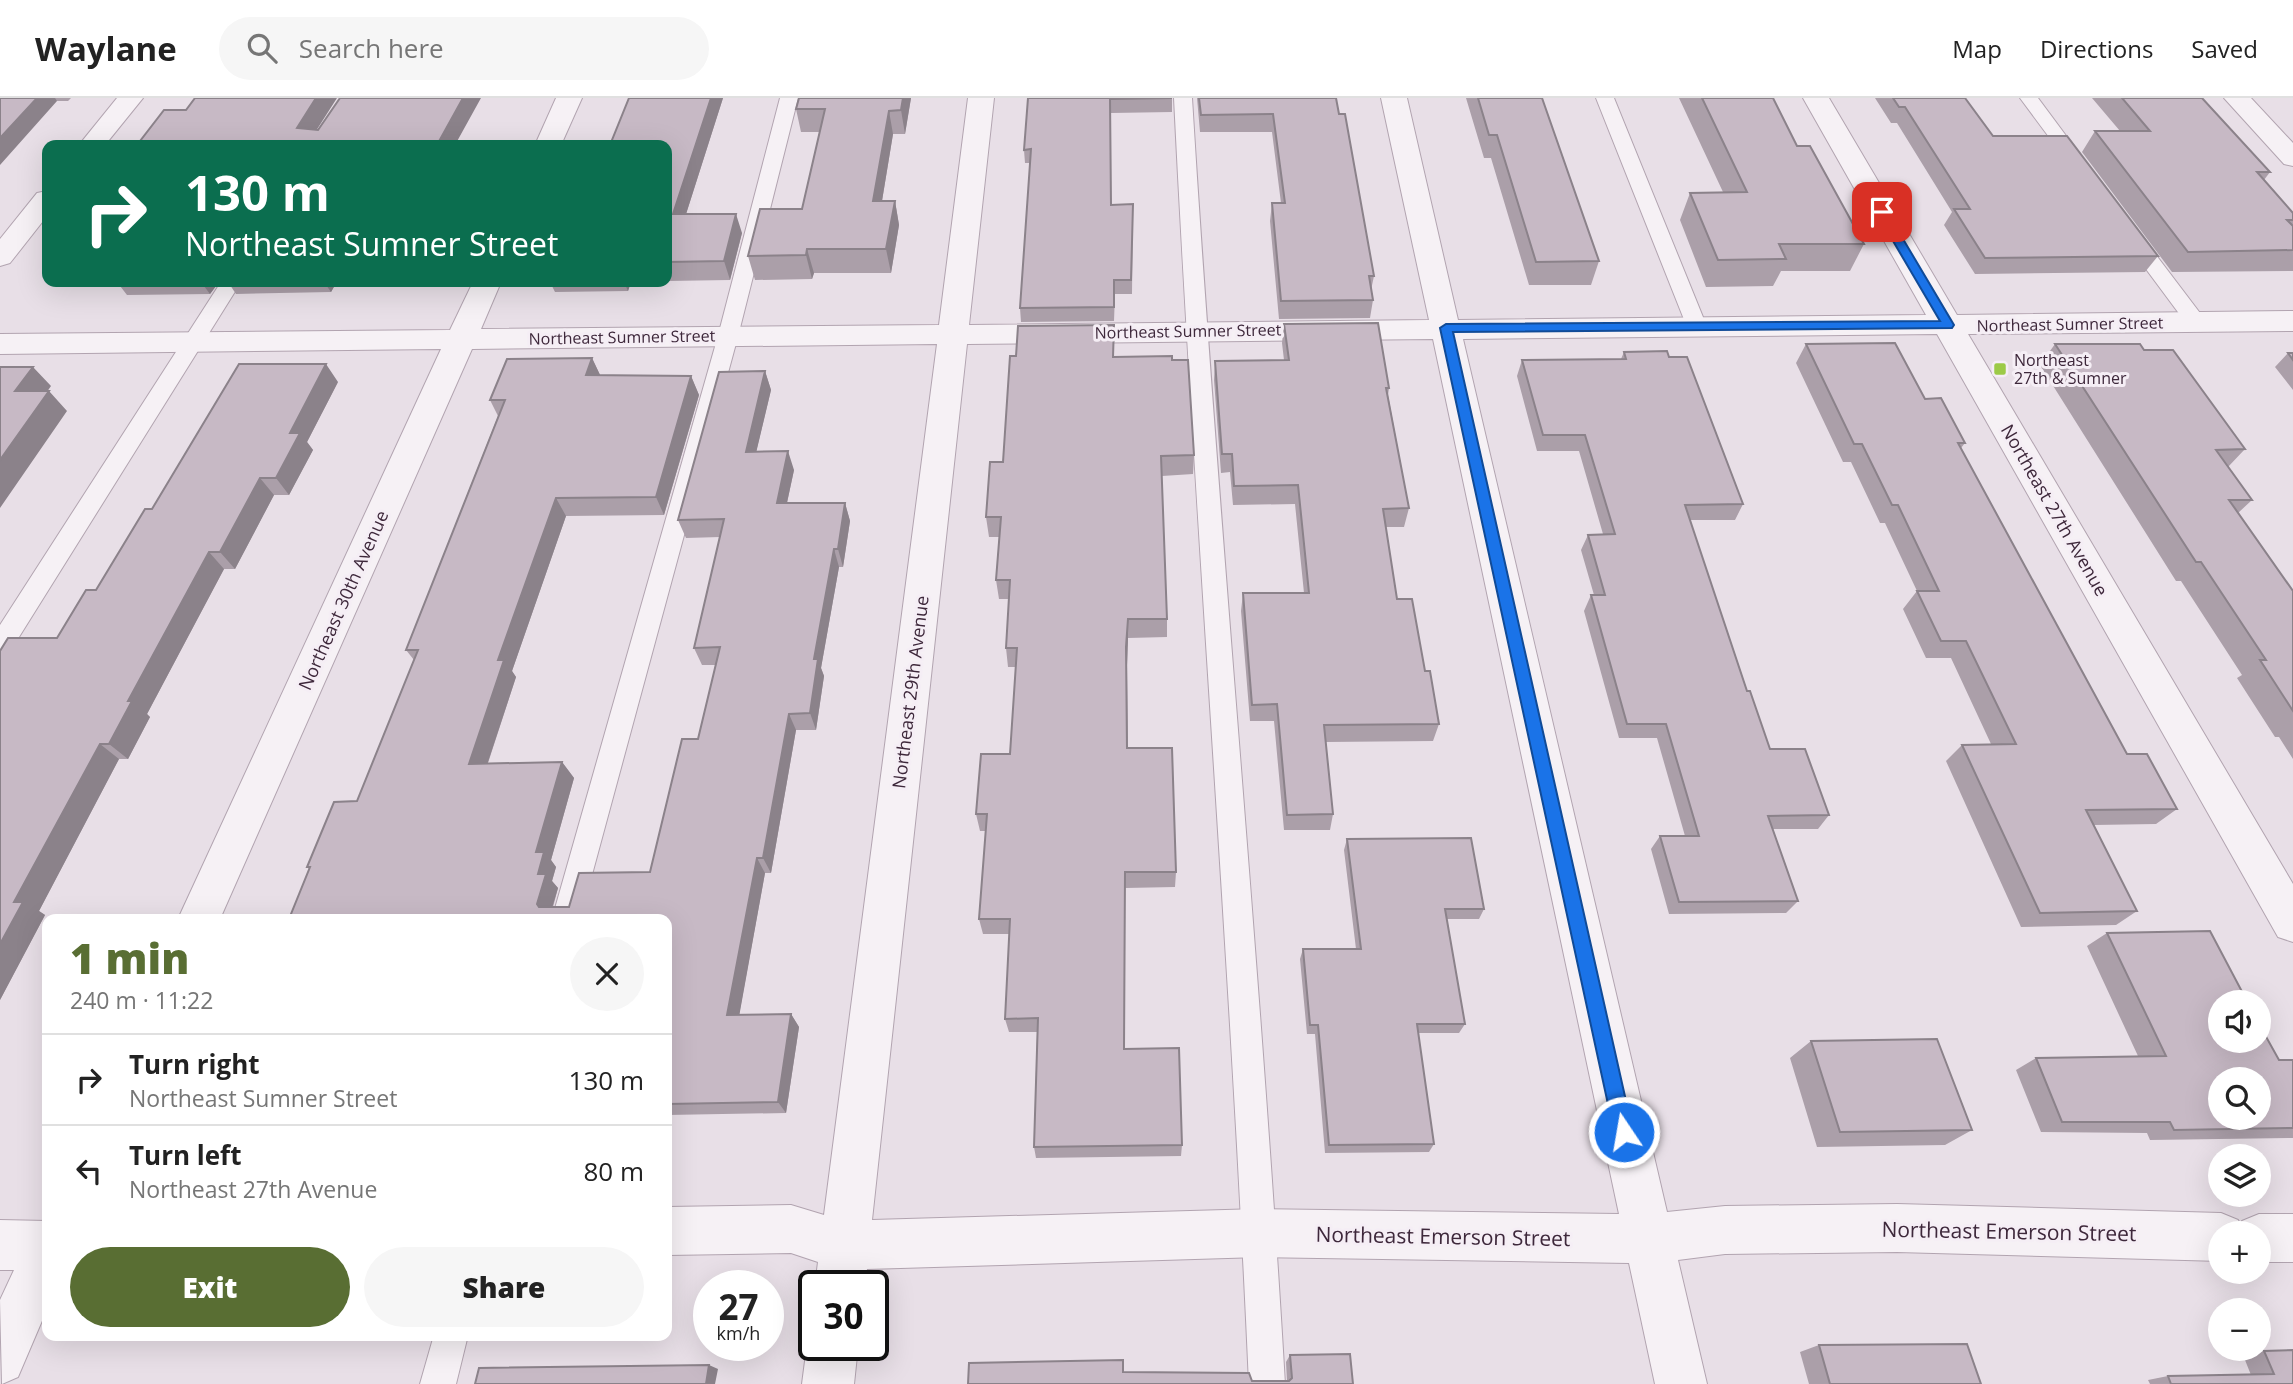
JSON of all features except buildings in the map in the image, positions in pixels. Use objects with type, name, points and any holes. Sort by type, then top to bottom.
[{"type":"street","points":[[96,140],[130,98]]},
{"type":"street","points":[[550,140],[569,98]]},
{"type":"street","name":"Northeast 29th Avenue","points":[[842,1265],[981,98]]},
{"type":"street","points":[[1394,98],[1681,1384]]},
{"type":"street","name":"Northeast 27th Avenue","points":[[1816,98],[2293,923]]},
{"type":"street","points":[[2237,98],[2293,158]]},
{"type":"street","points":[[0,257],[42,205]]},
{"type":"street","name":"Northeast 30th Avenue","points":[[201,914],[485,287]]},
{"type":"street","name":"Northeast Sumner Street","points":[[0,344],[2293,321]]},
{"type":"street","name":"Northeast Emerson Street","points":[[672,1231],[791,1228],[842,1265],[1261,1233],[1648,1240],[1725,1230],[1897,1228],[2208,1237]]},
{"type":"street","points":[[2271,1237],[2293,1238]]},
{"type":"street","points":[[0,1245],[42,1245]]},
{"type":"street","points":[[0,1359],[42,1263]]},
{"type":"street","points":[[828,1384],[831,1361]]},
{"type":"lane","points":[[567,914],[728,336],[789,98]]},
{"type":"lane","points":[[1183,98],[1195,331],[1261,1233],[1267,1384]]},
{"type":"lane","points":[[1605,98],[1697,327]]},
{"type":"lane","points":[[2029,98],[2087,177]]},
{"type":"lane","points":[[2121,221],[2196,322]]},
{"type":"lane","points":[[0,646],[228,287]]},
{"type":"lane","points":[[438,1384],[449,1341]]},
{"type":"place","name":"Northeast 27th & Sumner","points":[[2000,369]]},
{"type":"route","points":[[1624,1132],[1446,328],[1948,325],[1882,212]]}]
